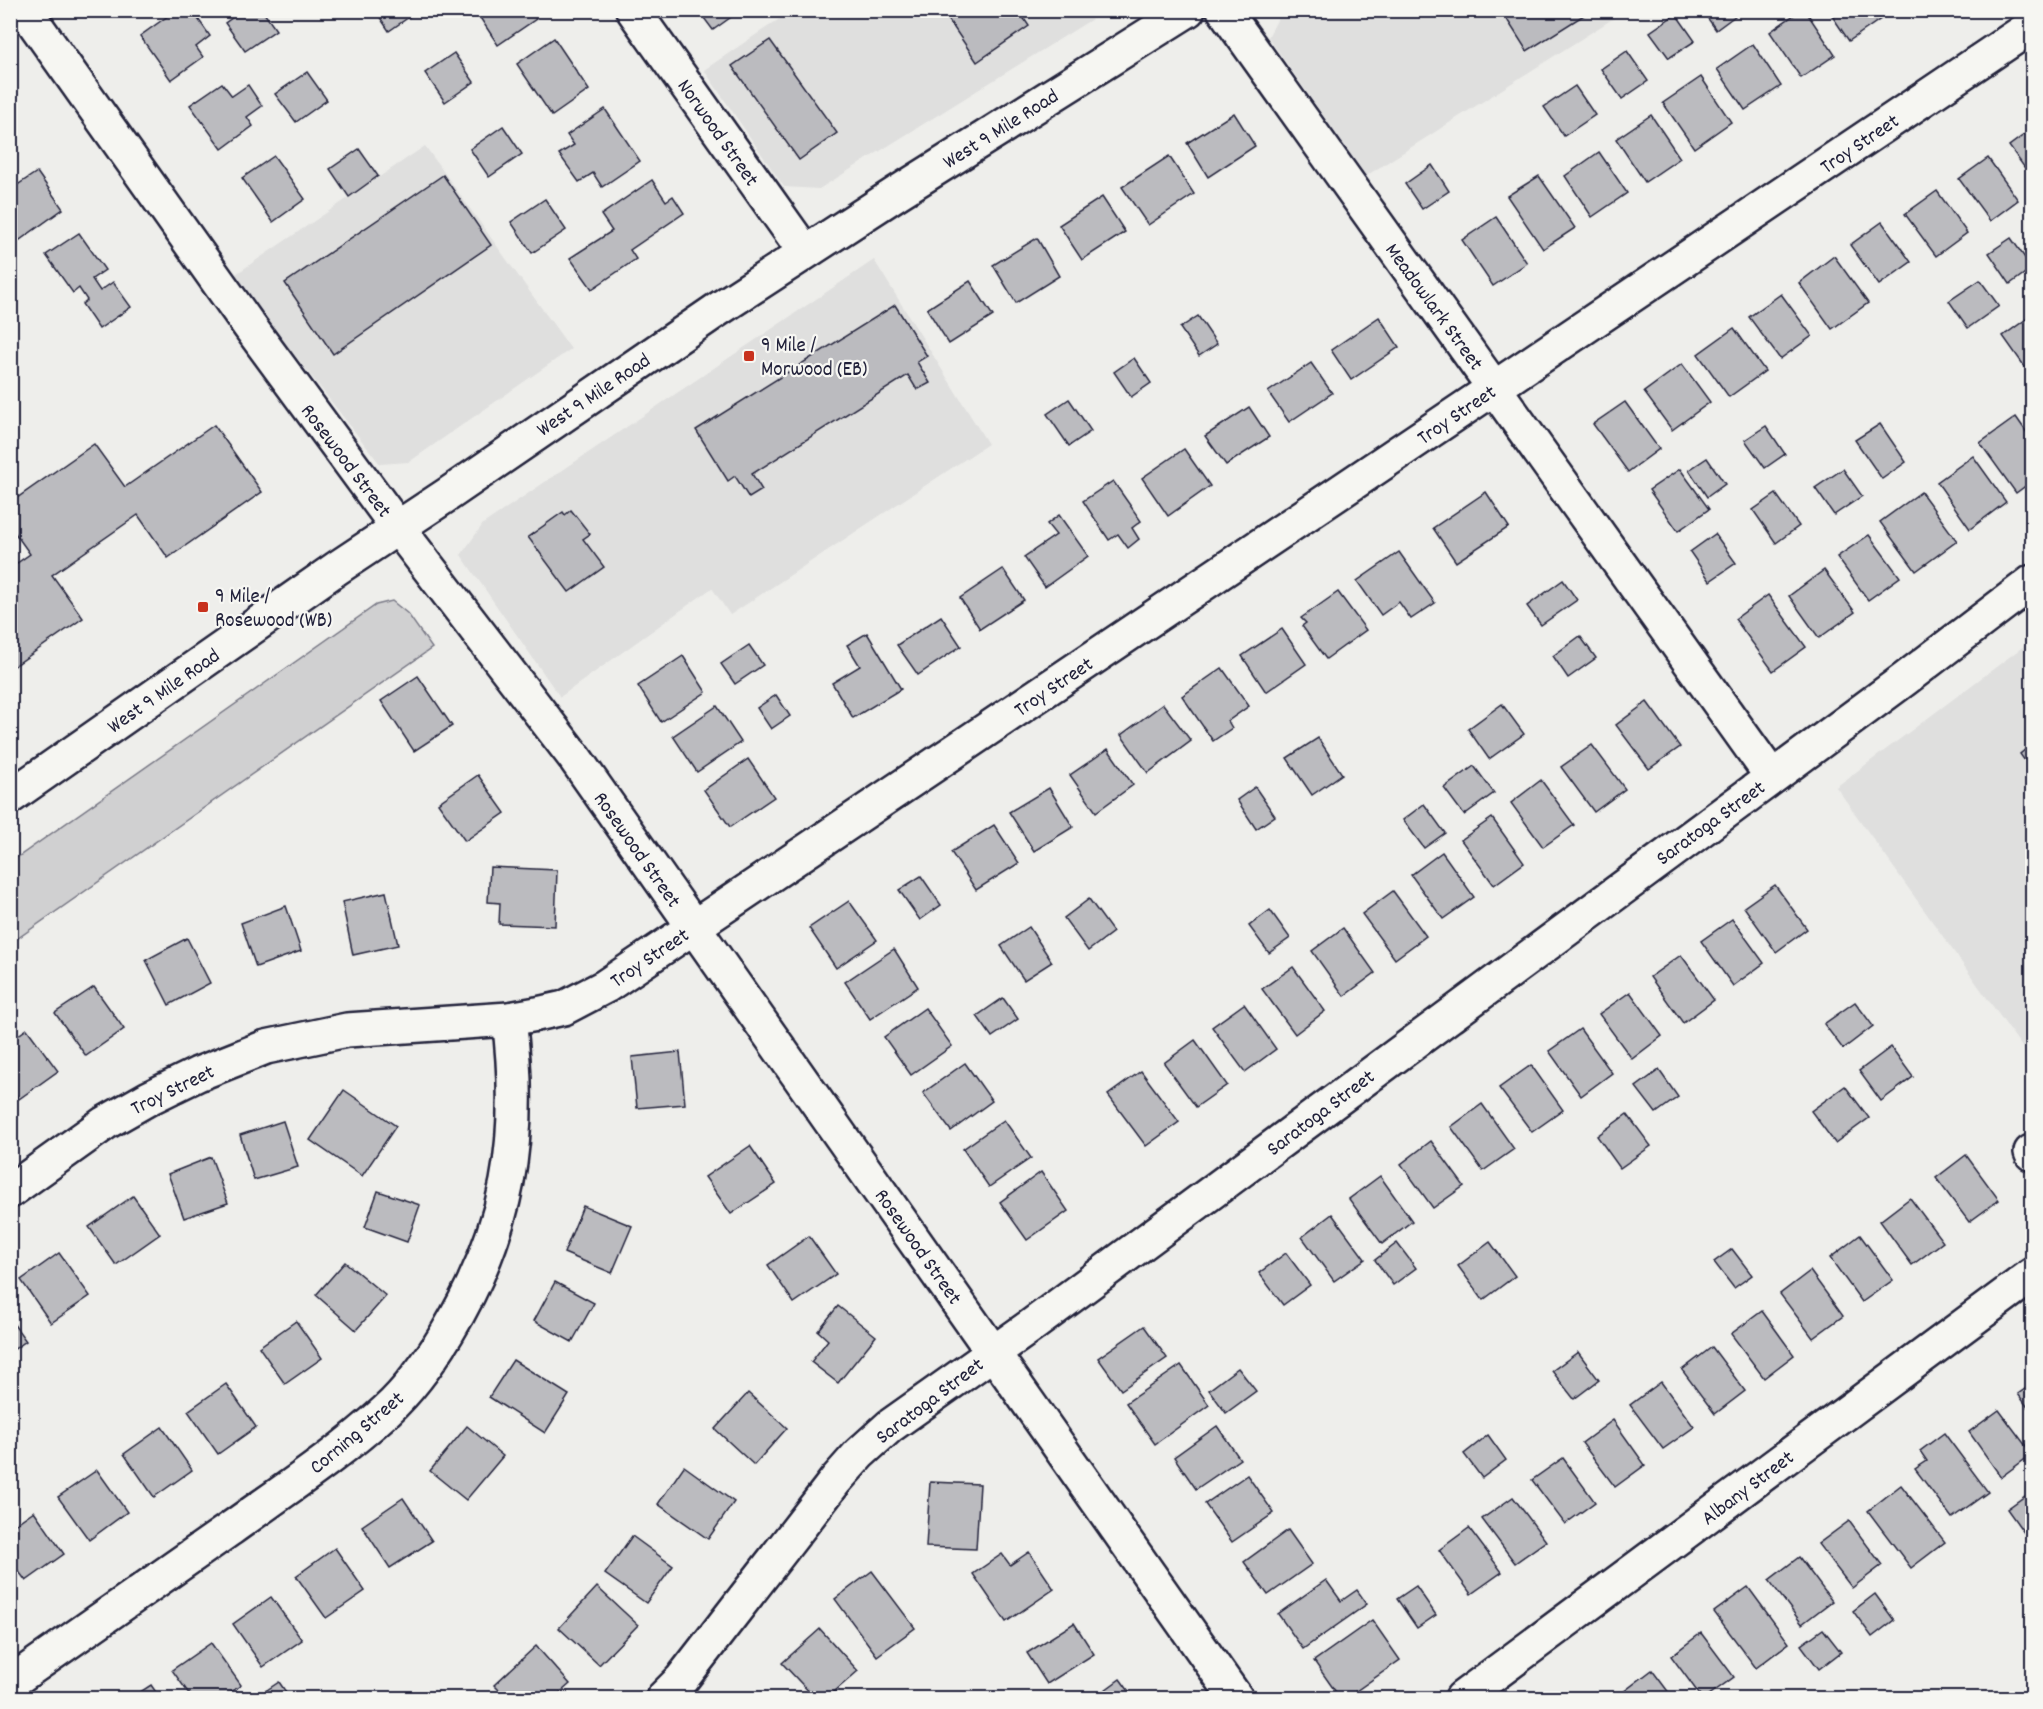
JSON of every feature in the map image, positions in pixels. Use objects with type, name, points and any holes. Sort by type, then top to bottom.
[{"type":"street","name":"Rosewood Street","points":[[25,10],[250,327],[398,528],[575,758],[1236,1698]]},
{"type":"street","name":"Norwood Street","points":[[633,10],[805,252]]},
{"type":"street","name":"West 9 Mile Road","points":[[10,797],[328,574],[687,330],[805,252],[1188,10]]},
{"type":"street","name":"Meadowlark Street","points":[[1224,10],[1772,777]]},
{"type":"street","name":"Troy Street","points":[[10,1191],[105,1123],[149,1098],[198,1074],[266,1047],[347,1030],[509,1019],[564,1008],[606,986],[2032,26]]},
{"type":"street","name":"Saratoga Street","points":[[663,1698],[681,1680],[836,1480],[859,1454],[890,1426],[994,1352],[2032,582]]},
{"type":"street","name":"Corning Street","points":[[10,1683],[326,1461],[387,1411],[417,1377],[465,1304],[498,1224],[508,1178],[515,1115],[514,1056],[509,1019]]},
{"type":"street","name":"Albany Street","points":[[1462,1698],[2032,1275]]},
{"type":"shaded area","points":[[791,11],[1105,11],[819,189],[784,187],[704,70]]},
{"type":"shaded area","points":[[1282,11],[1625,11],[1366,176],[1268,37]]},
{"type":"shaded area","points":[[425,146],[571,349],[409,462],[380,464],[233,276]]},
{"type":"shaded area","points":[[874,260],[988,444],[730,615],[712,588],[560,697],[461,555],[483,524]]},
{"type":"shaded area","points":[[392,601],[408,614],[432,648],[11,943],[11,862],[376,605]]},
{"type":"shaded area","points":[[2032,640],[2032,1061],[1836,787]]},
{"type":"building","points":[[183,10],[192,10],[210,36],[196,47],[203,57],[171,80],[140,36],[172,13],[174,17]]},
{"type":"building","points":[[243,10],[262,10],[276,30],[245,51],[225,23]]},
{"type":"building","points":[[375,10],[419,10],[389,31]]},
{"type":"building","points":[[475,10],[530,10],[536,19],[498,45]]},
{"type":"building","points":[[706,10],[741,10],[713,30],[701,14]]},
{"type":"building","points":[[942,10],[1018,10],[1029,26],[977,62]]},
{"type":"building","points":[[1501,10],[1592,10],[1527,51]]},
{"type":"building","points":[[1702,10],[1743,10],[1716,30]]},
{"type":"building","points":[[1801,10],[1805,10],[1835,55],[1801,78],[1770,32]]},
{"type":"building","points":[[1828,10],[1881,10],[1885,16],[1849,41]]},
{"type":"building","points":[[1676,14],[1695,41],[1669,58],[1650,32]]},
{"type":"building","points":[[554,38],[589,90],[552,116],[517,64]]},
{"type":"building","points":[[770,40],[837,133],[799,160],[732,66]]},
{"type":"building","points":[[1753,44],[1781,86],[1745,110],[1717,69]]},
{"type":"building","points":[[1627,51],[1648,81],[1622,99],[1601,69]]},
{"type":"building","points":[[454,53],[474,82],[445,102],[425,73]]},
{"type":"building","points":[[307,72],[327,100],[296,122],[275,94]]},
{"type":"building","points":[[1701,77],[1731,122],[1694,148],[1663,103]]},
{"type":"building","points":[[222,83],[232,96],[248,85],[262,106],[247,117],[253,126],[222,149],[190,105]]},
{"type":"building","points":[[1575,86],[1595,115],[1564,136],[1544,107]]},
{"type":"building","points":[[605,109],[640,161],[602,187],[593,173],[579,182],[559,154],[574,145],[567,135]]},
{"type":"building","points":[[1234,113],[1255,146],[1208,177],[1187,143]]},
{"type":"building","points":[[1651,115],[1680,158],[1645,182],[1616,139]]},
{"type":"building","points":[[503,126],[522,154],[489,177],[470,149]]},
{"type":"building","points":[[2032,129],[2032,178],[2009,146]]},
{"type":"building","points":[[359,149],[378,176],[349,197],[330,169]]},
{"type":"building","points":[[1599,152],[1627,193],[1592,217],[1565,176]]},
{"type":"building","points":[[274,156],[305,199],[273,222],[242,178]]},
{"type":"building","points":[[1169,156],[1194,194],[1148,225],[1122,187]]},
{"type":"building","points":[[1988,158],[2018,200],[1990,221],[1959,179]]},
{"type":"building","points":[[1432,165],[1449,191],[1422,209],[1405,184]]},
{"type":"building","points":[[37,172],[63,209],[10,247],[10,190]]},
{"type":"building","points":[[443,175],[491,245],[333,354],[285,283]]},
{"type":"building","points":[[1539,176],[1575,228],[1543,249],[1507,196]]},
{"type":"building","points":[[652,180],[666,201],[673,196],[684,213],[630,250],[636,259],[592,289],[570,258],[612,231],[601,215]]},
{"type":"building","points":[[1937,191],[1967,233],[1936,256],[1905,214]]},
{"type":"building","points":[[1102,197],[1125,232],[1082,260],[1059,225]]},
{"type":"building","points":[[545,199],[566,230],[532,253],[511,222]]},
{"type":"building","points":[[1496,217],[1527,263],[1493,286],[1462,240]]},
{"type":"building","points":[[1882,222],[1911,262],[1879,285],[1850,245]]},
{"type":"building","points":[[79,233],[105,270],[92,279],[100,291],[113,282],[131,307],[99,329],[82,304],[87,300],[79,288],[73,293],[46,255]]},
{"type":"building","points":[[1037,238],[1059,276],[1016,303],[993,265]]},
{"type":"building","points":[[2011,238],[2032,268],[2010,284],[1989,253]]},
{"type":"building","points":[[1834,256],[1868,303],[1832,329],[1799,283]]},
{"type":"building","points":[[1980,280],[1999,306],[1968,328],[1949,301]]},
{"type":"building","points":[[970,281],[993,316],[949,344],[927,309]]},
{"type":"building","points":[[1781,294],[1812,336],[1780,359],[1749,317]]},
{"type":"building","points":[[895,305],[927,356],[917,362],[930,383],[917,390],[908,375],[752,474],[762,490],[749,498],[735,476],[728,481],[696,430]]},
{"type":"building","points":[[2032,315],[2032,366],[2027,370],[2003,336]]},
{"type":"building","points":[[1198,316],[1217,344],[1199,356],[1180,328]]},
{"type":"building","points":[[1379,317],[1399,347],[1351,380],[1331,350]]},
{"type":"building","points":[[1734,328],[1765,371],[1729,397],[1698,354]]},
{"type":"building","points":[[1134,358],[1151,383],[1131,397],[1114,372]]},
{"type":"building","points":[[1311,363],[1332,393],[1289,422],[1268,392]]},
{"type":"building","points":[[1682,364],[1710,402],[1672,430],[1644,392]]},
{"type":"building","points":[[1069,399],[1091,431],[1069,446],[1047,414]]},
{"type":"building","points":[[1625,402],[1659,449],[1628,472],[1593,424]]},
{"type":"building","points":[[1249,407],[1269,437],[1226,465],[1205,436]]},
{"type":"building","points":[[2016,417],[2032,440],[2032,481],[2016,493],[1980,443]]},
{"type":"building","points":[[1880,424],[1906,462],[1882,479],[1855,440]]},
{"type":"building","points":[[214,425],[262,492],[168,558],[138,515],[52,575],[83,618],[10,669],[10,568],[30,554],[10,526],[10,503],[94,444],[125,487]]},
{"type":"building","points":[[1766,426],[1785,454],[1765,468],[1745,440]]},
{"type":"building","points":[[1184,449],[1210,486],[1168,516],[1142,478]]},
{"type":"building","points":[[1973,456],[2006,502],[1970,529],[1937,482]]},
{"type":"building","points":[[1707,458],[1725,484],[1707,497],[1689,470]]},
{"type":"building","points":[[1680,469],[1709,509],[1678,531],[1649,490]]},
{"type":"building","points":[[1843,469],[1862,496],[1834,515],[1815,488]]},
{"type":"building","points":[[1113,481],[1141,521],[1132,528],[1139,539],[1128,548],[1118,534],[1109,540],[1083,501]]},
{"type":"building","points":[[1486,492],[1509,527],[1456,562],[1433,528]]},
{"type":"building","points":[[1921,492],[1957,541],[1916,571],[1880,522]]},
{"type":"building","points":[[1776,494],[1799,526],[1776,543],[1753,510]]},
{"type":"building","points":[[571,510],[590,534],[583,539],[604,567],[569,592],[528,537],[563,512],[565,515]]},
{"type":"building","points":[[1059,515],[1088,556],[1045,587],[1024,557],[1056,535],[1047,524]]},
{"type":"building","points":[[1715,534],[1736,563],[1710,581],[1690,552]]},
{"type":"building","points":[[1869,535],[1900,577],[1868,600],[1837,557]]},
{"type":"building","points":[[1399,552],[1435,603],[1411,619],[1399,602],[1381,615],[1357,581]]},
{"type":"building","points":[[1003,569],[1024,600],[980,629],[960,598]]},
{"type":"building","points":[[1824,570],[1855,612],[1819,638],[1789,596]]},
{"type":"building","points":[[1563,580],[1577,600],[1541,625],[1527,606]]},
{"type":"building","points":[[1338,592],[1366,630],[1326,659],[1302,626],[1306,623],[1301,618]]},
{"type":"building","points":[[1768,595],[1806,647],[1773,671],[1735,619]]},
{"type":"building","points":[[941,616],[961,646],[918,675],[897,645]]},
{"type":"building","points":[[1282,629],[1306,664],[1266,692],[1242,656]]},
{"type":"building","points":[[867,633],[901,689],[853,718],[832,683],[860,666],[847,645]]},
{"type":"building","points":[[1580,636],[1596,658],[1568,678],[1553,656]]},
{"type":"building","points":[[749,645],[763,665],[735,684],[721,664]]},
{"type":"building","points":[[683,656],[706,692],[661,722],[638,686]]},
{"type":"building","points":[[1222,668],[1249,706],[1228,721],[1232,728],[1213,741],[1182,696]]},
{"type":"building","points":[[418,676],[452,726],[414,751],[381,701]]},
{"type":"building","points":[[776,695],[790,716],[771,729],[757,708]]},
{"type":"building","points":[[1647,702],[1680,747],[1649,769],[1616,725]]},
{"type":"building","points":[[1163,704],[1191,741],[1148,773],[1121,735]]},
{"type":"building","points":[[1502,704],[1524,734],[1489,759],[1468,729]]},
{"type":"building","points":[[717,706],[741,742],[697,772],[673,736]]},
{"type":"building","points":[[1318,738],[1342,774],[1312,795],[1287,758]]},
{"type":"building","points":[[2032,744],[2032,771],[2020,754]]},
{"type":"building","points":[[1592,745],[1625,789],[1594,812],[1561,767]]},
{"type":"building","points":[[1108,749],[1133,785],[1096,812],[1070,775]]},
{"type":"building","points":[[748,759],[774,797],[730,827],[704,790]]},
{"type":"building","points":[[1474,766],[1494,793],[1464,815],[1444,788]]},
{"type":"building","points":[[478,775],[505,813],[465,841],[438,803]]},
{"type":"building","points":[[1541,780],[1574,825],[1543,847],[1511,803]]},
{"type":"building","points":[[1255,787],[1275,816],[1256,829],[1237,800]]},
{"type":"building","points":[[1049,788],[1073,827],[1034,851],[1009,812]]},
{"type":"building","points":[[1424,804],[1445,833],[1424,848],[1403,820]]},
{"type":"building","points":[[1492,818],[1524,863],[1494,885],[1461,840]]},
{"type":"building","points":[[994,825],[1019,863],[976,890],[951,852]]},
{"type":"building","points":[[1442,852],[1474,897],[1443,919],[1411,875]]},
{"type":"building","points":[[490,867],[557,870],[555,926],[499,924],[500,903],[488,902]]},
{"type":"building","points":[[921,876],[941,905],[920,920],[899,890]]},
{"type":"building","points":[[1775,885],[1807,929],[1776,952],[1744,907]]},
{"type":"building","points":[[1393,891],[1426,936],[1395,959],[1362,914]]},
{"type":"building","points":[[386,892],[398,945],[353,955],[342,902]]},
{"type":"building","points":[[1089,899],[1113,932],[1088,951],[1064,918]]},
{"type":"building","points":[[849,901],[877,940],[836,968],[809,928]]},
{"type":"building","points":[[286,906],[301,951],[256,967],[241,923]]},
{"type":"building","points":[[1270,910],[1290,938],[1269,953],[1249,926]]},
{"type":"building","points":[[1732,919],[1764,963],[1733,986],[1701,941]]},
{"type":"building","points":[[1029,927],[1052,962],[1024,980],[1001,946]]},
{"type":"building","points":[[1343,928],[1375,973],[1344,996],[1312,951]]},
{"type":"building","points":[[187,938],[210,983],[169,1005],[146,960]]},
{"type":"building","points":[[894,949],[918,987],[870,1019],[845,982]]},
{"type":"building","points":[[1681,955],[1714,1000],[1683,1023],[1650,977]]},
{"type":"building","points":[[1293,967],[1325,1011],[1295,1034],[1262,989]]},
{"type":"building","points":[[94,987],[124,1029],[86,1056],[55,1013]]},
{"type":"building","points":[[1630,992],[1662,1036],[1632,1059],[1599,1014]]},
{"type":"building","points":[[1003,998],[1018,1019],[992,1037],[977,1016]]},
{"type":"building","points":[[1855,1002],[1873,1026],[1843,1049],[1824,1024]]},
{"type":"building","points":[[1244,1004],[1276,1049],[1245,1072],[1212,1027]]},
{"type":"building","points":[[925,1008],[952,1046],[911,1075],[884,1037]]},
{"type":"building","points":[[27,1029],[58,1071],[19,1099],[10,1086],[10,1041]]},
{"type":"building","points":[[1580,1029],[1612,1073],[1581,1096],[1549,1051]]},
{"type":"building","points":[[1195,1040],[1227,1085],[1196,1107],[1164,1063]]},
{"type":"building","points":[[1891,1047],[1913,1077],[1881,1101],[1859,1071]]},
{"type":"building","points":[[680,1052],[685,1104],[637,1108],[632,1057]]},
{"type":"building","points":[[965,1063],[992,1101],[951,1131],[923,1093]]},
{"type":"building","points":[[1531,1065],[1563,1110],[1532,1132],[1499,1088]]},
{"type":"building","points":[[1659,1070],[1678,1097],[1656,1113],[1636,1087]]},
{"type":"building","points":[[1141,1071],[1179,1122],[1146,1146],[1108,1095]]},
{"type":"building","points":[[1845,1086],[1869,1118],[1835,1143],[1811,1111]]},
{"type":"building","points":[[344,1090],[396,1126],[362,1176],[310,1140]]},
{"type":"building","points":[[1482,1104],[1514,1149],[1483,1171],[1451,1127]]},
{"type":"building","points":[[1627,1114],[1651,1146],[1620,1168],[1597,1136]]},
{"type":"building","points":[[1004,1120],[1031,1158],[989,1187],[963,1149]]},
{"type":"building","points":[[283,1121],[298,1167],[254,1180],[240,1135]]},
{"type":"building","points":[[1431,1141],[1464,1186],[1433,1208],[1401,1164]]},
{"type":"building","points":[[750,1146],[776,1184],[731,1214],[705,1177]]},
{"type":"building","points":[[1966,1155],[1999,1200],[1969,1222],[1936,1178]]},
{"type":"building","points":[[211,1157],[228,1203],[184,1218],[168,1174]]},
{"type":"building","points":[[1041,1172],[1068,1211],[1027,1240],[1000,1202]]},
{"type":"building","points":[[1380,1176],[1412,1221],[1382,1244],[1349,1199]]},
{"type":"building","points":[[378,1191],[420,1205],[407,1242],[365,1227]]},
{"type":"building","points":[[133,1196],[160,1234],[116,1265],[89,1227]]},
{"type":"building","points":[[1910,1198],[1943,1242],[1912,1265],[1880,1221]]},
{"type":"building","points":[[583,1206],[632,1226],[612,1273],[564,1253]]},
{"type":"building","points":[[1332,1214],[1365,1259],[1334,1281],[1302,1237]]},
{"type":"building","points":[[1860,1235],[1893,1280],[1862,1302],[1830,1258]]},
{"type":"building","points":[[809,1236],[836,1274],[794,1303],[768,1265]]},
{"type":"building","points":[[1490,1242],[1515,1276],[1483,1300],[1458,1266]]},
{"type":"building","points":[[1397,1243],[1416,1268],[1393,1285],[1375,1260]]},
{"type":"building","points":[[1732,1249],[1752,1275],[1734,1288],[1714,1262]]},
{"type":"building","points":[[59,1253],[90,1296],[51,1323],[21,1280]]},
{"type":"building","points":[[1286,1253],[1310,1285],[1283,1305],[1259,1273]]},
{"type":"building","points":[[345,1262],[386,1296],[356,1330],[316,1295]]},
{"type":"building","points":[[1810,1271],[1843,1316],[1813,1338],[1780,1294]]},
{"type":"building","points":[[555,1282],[594,1303],[572,1342],[534,1321]]},
{"type":"building","points":[[838,1306],[876,1336],[838,1383],[811,1362],[828,1340],[818,1331]]},
{"type":"building","points":[[1762,1311],[1794,1355],[1764,1378],[1731,1334]]},
{"type":"building","points":[[10,1319],[26,1341],[10,1352]]},
{"type":"building","points":[[296,1321],[322,1358],[285,1384],[259,1347]]},
{"type":"building","points":[[1144,1326],[1167,1358],[1121,1390],[1098,1358]]},
{"type":"building","points":[[1712,1347],[1745,1391],[1715,1414],[1682,1370]]},
{"type":"building","points":[[1578,1352],[1599,1380],[1574,1399],[1552,1371]]},
{"type":"building","points":[[513,1360],[569,1395],[545,1433],[489,1397]]},
{"type":"building","points":[[1181,1365],[1209,1405],[1155,1444],[1126,1403]]},
{"type":"building","points":[[1238,1368],[1256,1391],[1226,1413],[1209,1390]]},
{"type":"building","points":[[1661,1382],[1694,1427],[1663,1449],[1630,1405]]},
{"type":"building","points":[[226,1384],[256,1427],[218,1454],[188,1411]]},
{"type":"building","points":[[2032,1384],[2032,1413],[2018,1394]]},
{"type":"building","points":[[748,1393],[787,1428],[754,1465],[715,1429]]},
{"type":"building","points":[[1999,1410],[2032,1454],[2001,1477],[1969,1432]]},
{"type":"building","points":[[1613,1420],[1645,1465],[1615,1487],[1582,1443]]},
{"type":"building","points":[[467,1426],[503,1456],[466,1500],[430,1471]]},
{"type":"building","points":[[1217,1426],[1240,1459],[1196,1489],[1174,1457]]},
{"type":"building","points":[[162,1427],[192,1470],[154,1497],[124,1454]]},
{"type":"building","points":[[1944,1433],[1988,1492],[1952,1518],[1915,1469],[1927,1461],[1920,1451]]},
{"type":"building","points":[[1488,1435],[1506,1460],[1482,1478],[1464,1454]]},
{"type":"building","points":[[1563,1458],[1595,1502],[1565,1524],[1532,1480]]},
{"type":"building","points":[[684,1466],[734,1502],[708,1539],[658,1504]]},
{"type":"building","points":[[97,1470],[127,1512],[89,1540],[58,1497]]},
{"type":"building","points":[[1247,1475],[1274,1513],[1232,1542],[1205,1504]]},
{"type":"building","points":[[930,1482],[980,1484],[976,1549],[926,1547]]},
{"type":"building","points":[[1901,1485],[1945,1542],[1911,1568],[1868,1511]]},
{"type":"building","points":[[2032,1491],[2032,1539],[2030,1541],[2007,1509]]},
{"type":"building","points":[[1513,1497],[1546,1541],[1515,1563],[1482,1519]]},
{"type":"building","points":[[403,1498],[432,1541],[390,1568],[362,1526]]},
{"type":"building","points":[[34,1511],[64,1554],[26,1581],[10,1560],[10,1528]]},
{"type":"building","points":[[1849,1521],[1882,1565],[1852,1588],[1818,1544]]},
{"type":"building","points":[[1469,1528],[1502,1572],[1471,1594],[1439,1550]]},
{"type":"building","points":[[1288,1530],[1312,1564],[1268,1595],[1244,1562]]},
{"type":"building","points":[[632,1536],[673,1566],[646,1603],[605,1574]]},
{"type":"building","points":[[335,1548],[365,1591],[326,1618],[296,1576]]},
{"type":"building","points":[[1029,1552],[1054,1589],[1006,1622],[973,1574],[1002,1554],[1010,1565]]},
{"type":"building","points":[[1799,1557],[1832,1601],[1802,1624],[1769,1580]]},
{"type":"building","points":[[872,1571],[915,1628],[877,1656],[835,1599]]},
{"type":"building","points":[[1326,1580],[1341,1601],[1357,1590],[1367,1604],[1303,1649],[1278,1614]]},
{"type":"building","points":[[1416,1586],[1436,1615],[1417,1628],[1397,1599]]},
{"type":"building","points":[[597,1587],[638,1625],[599,1665],[559,1628]]},
{"type":"building","points":[[1748,1587],[1789,1643],[1756,1668],[1714,1612]]},
{"type":"building","points":[[1875,1594],[1894,1620],[1872,1637],[1853,1611]]},
{"type":"building","points":[[271,1597],[302,1640],[263,1667],[233,1624]]},
{"type":"building","points":[[1372,1620],[1400,1660],[1346,1698],[1340,1698],[1314,1661]]},
{"type":"building","points":[[1074,1623],[1094,1654],[1047,1684],[1027,1653]]},
{"type":"building","points":[[820,1629],[858,1671],[827,1698],[815,1698],[782,1663]]},
{"type":"building","points":[[1823,1629],[1841,1652],[1819,1669],[1801,1645]]},
{"type":"building","points":[[1701,1633],[1734,1677],[1705,1698],[1702,1698],[1671,1656]]},
{"type":"building","points":[[211,1643],[241,1685],[223,1698],[192,1698],[172,1670]]},
{"type":"building","points":[[536,1646],[570,1684],[554,1698],[507,1698],[494,1685]]},
{"type":"building","points":[[1652,1670],[1673,1698],[1626,1698],[1622,1693]]},
{"type":"building","points":[[1120,1679],[1134,1698],[1094,1698]]},
{"type":"building","points":[[279,1682],[290,1698],[255,1698]]},
{"type":"building","points":[[151,1685],[160,1698],[131,1698]]},
{"type":"place","name":"9 Mile / Morwood (EB)","points":[[749,356]]},
{"type":"place","name":"9 Mile / Rosewood (WB)","points":[[203,607]]}]
